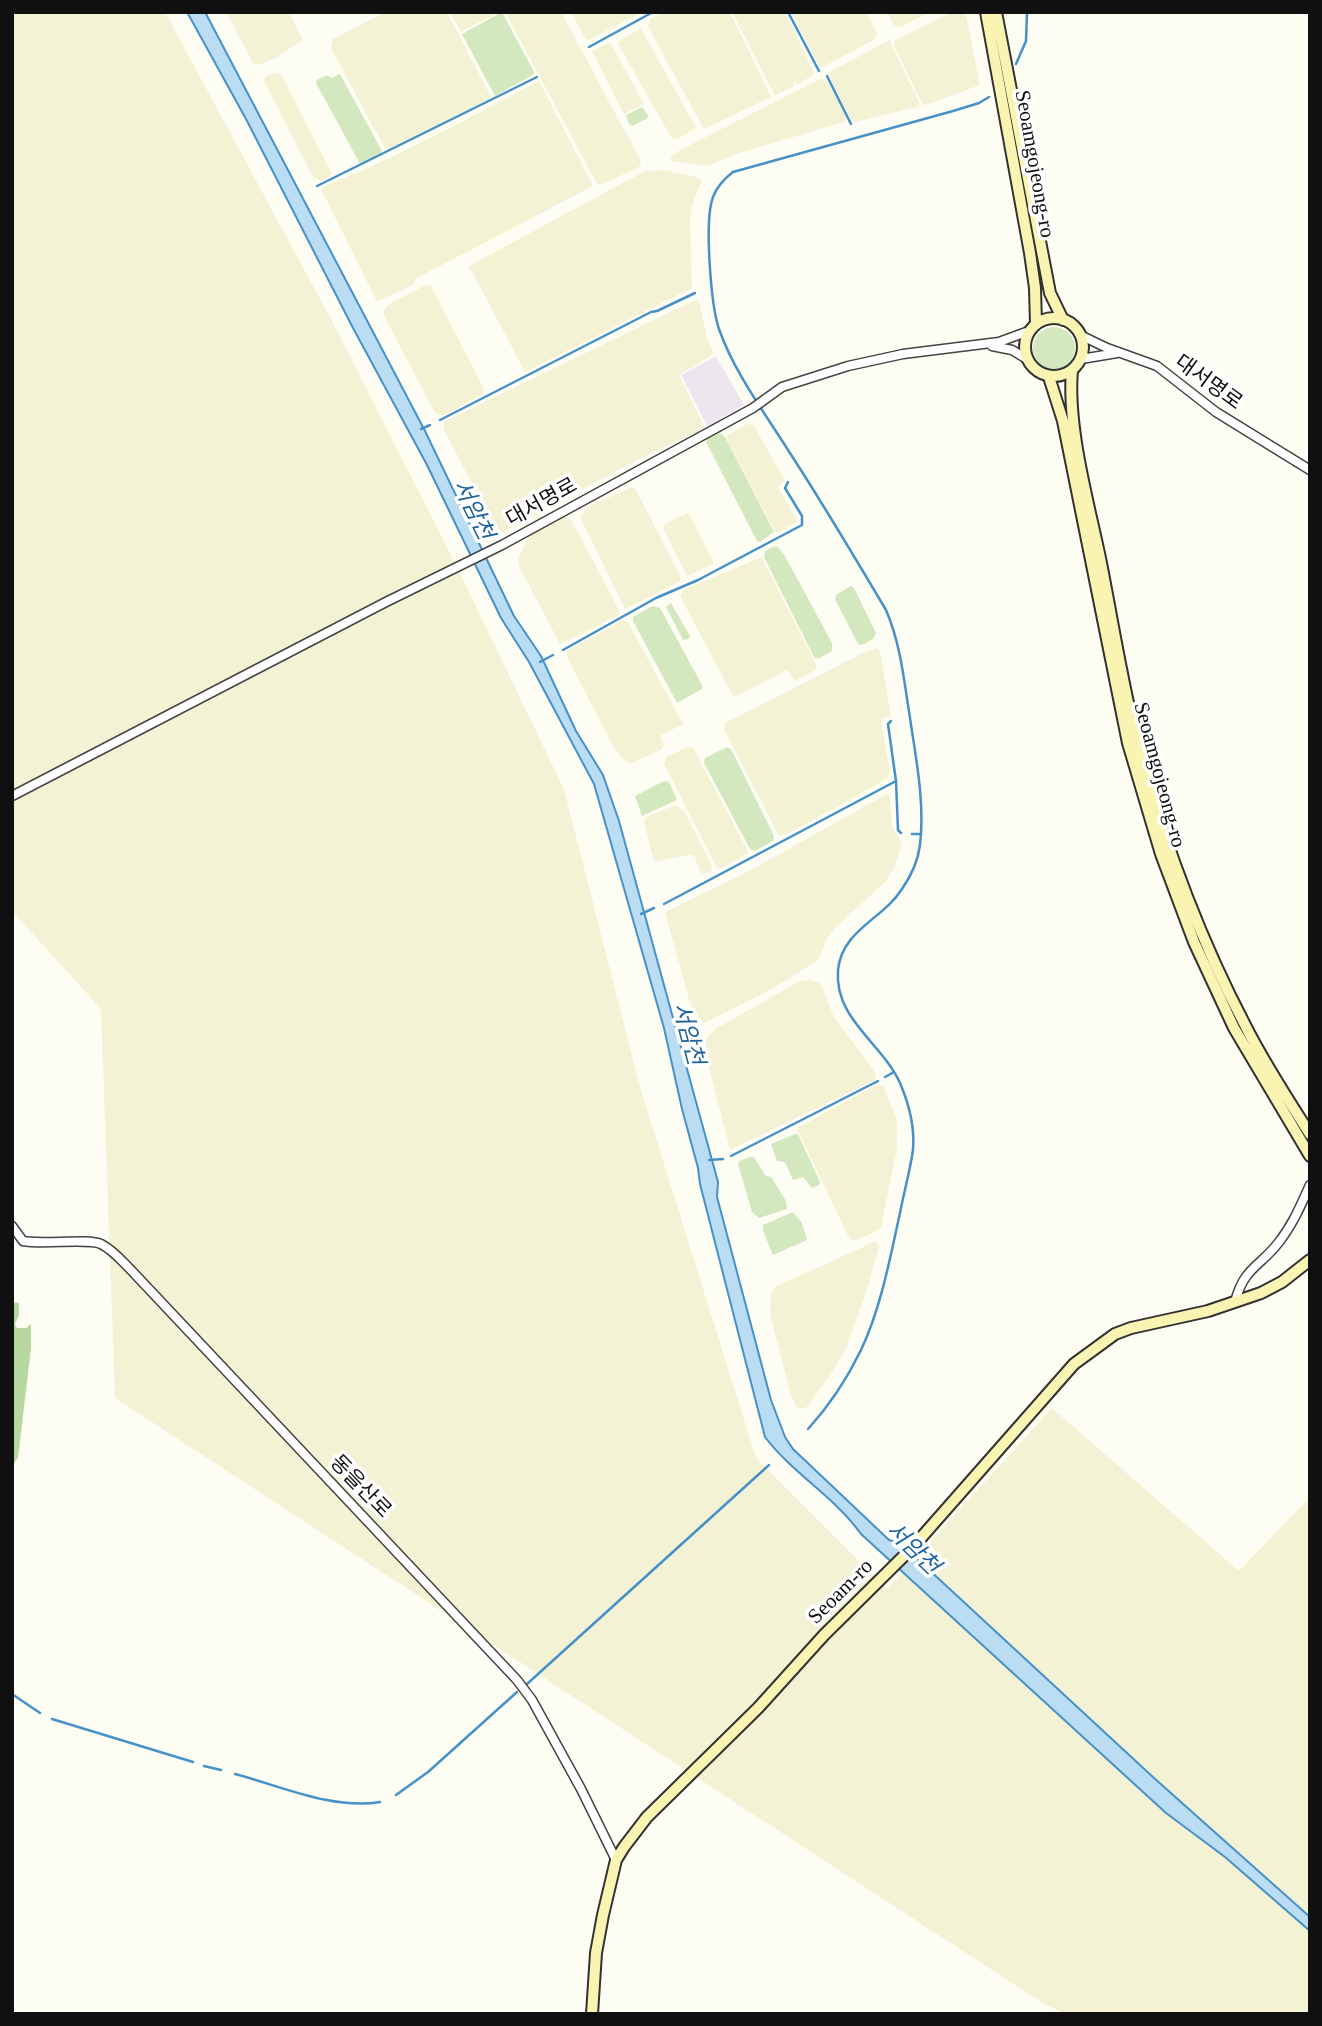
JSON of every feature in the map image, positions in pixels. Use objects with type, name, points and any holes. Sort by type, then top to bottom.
[{"type":"main road","name":"Seoamgojeong-ro","points":[[986,12],[1030,253],[1035,288],[1032,328]]},
{"type":"main road","name":"Seoamgojeong-ro","points":[[996,12],[1049,293],[1063,320]]},
{"type":"main road","points":[[1044,320],[1063,320],[1072,324],[1080,335],[1083,350],[1081,359],[1072,370],[1059,377],[1049,377],[1032,368],[1024,350],[1032,328],[1044,320]]},
{"type":"main road","name":"Seoamgojeong-ro","points":[[1072,370],[1071,402],[1091,514],[1140,752],[1162,828],[1224,984],[1266,1065],[1310,1134]]},
{"type":"main road","name":"Seoamgojeong-ro","points":[[1049,377],[1063,421],[1128,743],[1161,854],[1190,931],[1234,1028],[1310,1156]]},
{"type":"main road","name":"Seoam-ro","points":[[592,2014],[596,1954],[615,1860],[647,1817],[740,1726],[824,1634],[912,1548],[1074,1364],[1115,1334],[1236,1303],[1282,1282],[1310,1259]]},
{"type":"main road","points":[[1282,1282],[1310,1269]]},
{"type":"street","name":"대서명로","points":[[12,796],[497,548],[753,408],[782,387],[874,359],[1016,338],[1032,328]]},
{"type":"street","name":"대서명로","points":[[1080,335],[1157,366],[1216,412],[1310,470]]},
{"type":"street","points":[[982,344],[1012,350],[1027,359]]},
{"type":"street","points":[[1081,359],[1120,353]]},
{"type":"street","points":[[1236,1303],[1238,1291],[1247,1273],[1277,1245],[1294,1221],[1310,1185]]},
{"type":"street","name":"동을산로","points":[[12,1226],[23,1241],[40,1244],[99,1243],[131,1270],[517,1680],[532,1700],[581,1789],[615,1860]]},
{"type":"shaded area","points":[[12,12],[165,12],[333,323],[453,559],[564,789],[640,1087],[756,1458],[887,1589],[1052,1408],[1239,1571],[1310,1497],[1310,2014],[1065,2014],[1041,2002],[115,1398],[101,1009],[12,911]]},
{"type":"shaded area","points":[[226,12],[289,12],[303,40],[275,58],[254,65]]},
{"type":"shaded area","points":[[385,12],[447,12],[490,95],[489,99],[388,150],[385,149],[331,48],[333,39]]},
{"type":"shaded area","points":[[450,12],[499,12],[461,32]]},
{"type":"shaded area","points":[[505,12],[561,12],[640,159],[638,168],[597,184]]},
{"type":"shaded area","points":[[571,12],[643,12],[589,40],[585,38]]},
{"type":"shaded area","points":[[663,12],[730,12],[771,97],[704,129],[648,27],[650,19]]},
{"type":"shaded area","points":[[732,12],[785,12],[815,74],[798,84],[793,82],[794,86],[775,96]]},
{"type":"shaded area","points":[[791,12],[866,12],[877,33],[875,39],[823,67],[819,66]]},
{"type":"shaded area","points":[[887,12],[929,12],[900,27],[894,26]]},
{"type":"shaded area","points":[[952,12],[966,14],[980,85],[926,105],[922,104],[894,46],[895,40]]},
{"type":"shaded area","points":[[641,28],[696,128],[679,138],[672,139],[617,42]]},
{"type":"shaded area","points":[[889,40],[920,104],[918,107],[855,122],[828,73]]},
{"type":"shaded area","points":[[610,42],[644,104],[624,114],[592,51]]},
{"type":"shaded area","points":[[278,72],[332,174],[325,179],[320,181],[313,177],[264,81],[266,76]]},
{"type":"shaded area","points":[[820,79],[829,83],[846,115],[844,122],[736,154],[708,166],[670,161],[680,150]]},
{"type":"shaded area","points":[[539,81],[593,186],[415,279],[413,285],[378,301],[321,189],[454,126]]},
{"type":"shaded area","points":[[663,170],[702,180],[690,218],[692,288],[525,372],[469,266],[645,171]]},
{"type":"shaded area","points":[[426,285],[431,286],[484,389],[483,394],[445,415],[438,415],[434,411],[383,314],[386,307],[393,302]]},
{"type":"shaded area","points":[[695,300],[699,301],[707,338],[714,354],[679,375],[704,426],[701,430],[641,458],[502,533],[494,526],[443,428],[445,421]]},
{"type":"shaded area","points":[[716,356],[744,405],[707,426],[681,375]]},
{"type":"shaded area","points":[[749,423],[754,426],[785,480],[779,486],[780,491],[798,521],[779,532],[775,532],[726,438]]},
{"type":"shaded area","points":[[631,487],[635,488],[681,578],[679,582],[625,609],[580,517],[588,507]]},
{"type":"shaded area","points":[[687,513],[713,564],[687,576],[663,528],[665,524]]},
{"type":"shaded area","points":[[563,517],[572,521],[619,610],[619,615],[560,644],[519,566],[518,559],[530,533]]},
{"type":"shaded area","points":[[762,558],[817,666],[816,670],[795,681],[787,670],[733,696],[680,596],[684,590]]},
{"type":"shaded area","points":[[622,620],[628,622],[683,724],[660,736],[664,745],[662,749],[630,764],[614,748],[567,657],[567,651]]},
{"type":"shaded area","points":[[877,648],[880,651],[890,710],[890,716],[881,720],[890,772],[887,778],[791,832],[779,836],[724,729],[725,723]]},
{"type":"shaded area","points":[[688,747],[693,748],[748,851],[721,868],[717,868],[664,764],[666,757]]},
{"type":"shaded area","points":[[887,794],[890,796],[892,827],[902,843],[895,866],[886,881],[834,929],[815,962],[772,989],[704,1023],[691,1007],[665,912],[749,871]]},
{"type":"shaded area","points":[[673,806],[684,811],[712,866],[711,871],[704,874],[700,872],[692,854],[656,862],[653,858],[644,821],[646,817]]},
{"type":"shaded area","points":[[800,981],[820,983],[834,1017],[876,1073],[875,1080],[730,1150],[705,1052],[707,1037],[717,1028]]},
{"type":"shaded area","points":[[883,1085],[897,1120],[897,1149],[881,1227],[853,1241],[849,1238],[798,1131],[799,1127],[874,1086]]},
{"type":"shaded area","points":[[876,1241],[879,1247],[847,1346],[834,1370],[806,1408],[798,1409],[791,1396],[770,1314],[771,1293],[775,1287]]},
{"type":"green space","points":[[500,13],[503,14],[534,74],[495,96],[462,34]]},
{"type":"green space","points":[[340,74],[382,151],[360,164],[316,83],[327,75],[331,78]]},
{"type":"green space","points":[[642,107],[648,118],[632,126],[626,115]]},
{"type":"green space","points":[[1054,327],[1069,333],[1075,348],[1069,363],[1054,369],[1039,363],[1033,348],[1039,333]]},
{"type":"green space","points":[[720,433],[725,437],[774,532],[760,542],[757,541],[706,442],[707,438]]},
{"type":"green space","points":[[774,546],[785,556],[832,643],[832,651],[818,659],[814,657],[764,557],[765,551]]},
{"type":"green space","points":[[851,586],[876,633],[873,639],[862,645],[858,644],[835,599],[836,595]]},
{"type":"green space","points":[[671,603],[690,636],[689,639],[683,640],[666,607]]},
{"type":"green space","points":[[652,606],[660,608],[702,685],[702,689],[677,703],[633,621],[633,617]]},
{"type":"green space","points":[[727,747],[731,749],[774,836],[773,841],[755,851],[750,849],[704,763],[705,758]]},
{"type":"green space","points":[[664,781],[669,782],[677,800],[642,816],[635,796]]},
{"type":"green space","points":[[798,1134],[820,1182],[812,1188],[803,1177],[793,1180],[785,1162],[777,1161],[771,1144]]},
{"type":"green space","points":[[754,1157],[765,1175],[772,1178],[786,1201],[787,1209],[759,1218],[752,1212],[738,1164]]},
{"type":"green space","points":[[793,1212],[802,1223],[807,1240],[773,1255],[763,1225]]},
{"type":"green space","points":[[12,1302],[19,1303],[19,1315],[15,1324],[17,1328],[26,1328],[31,1324],[31,1348],[18,1458],[12,1466]]},
{"type":"water","points":[[187,12],[205,12],[425,431],[514,616],[541,656],[576,731],[603,775],[619,821],[718,1182],[717,1197],[771,1400],[785,1437],[793,1449],[889,1540],[900,1543],[1154,1778],[1310,1917],[1310,1931],[1225,1857],[1166,1813],[861,1534],[839,1508],[788,1463],[765,1437],[700,1184],[664,1028],[594,784],[529,662],[501,618],[427,465]]},
{"type":"waterway","points":[[589,47],[653,12]]},
{"type":"waterway","points":[[788,12],[819,71]]},
{"type":"waterway","points":[[1016,64],[1026,41],[1027,12]]},
{"type":"waterway","points":[[827,76],[851,124]]},
{"type":"waterway","points":[[317,186],[537,77]]},
{"type":"waterway","points":[[808,1429],[844,1382],[868,1334],[884,1283],[912,1158],[912,1124],[900,1083],[843,1003],[838,970],[847,945],[885,909],[911,874],[920,845],[921,797],[901,663],[886,610],[750,391],[719,329],[713,302],[710,263],[710,209],[717,189],[733,172],[953,111],[989,97]]},
{"type":"waterway","points":[[440,420],[651,312],[695,293]]},
{"type":"waterway","points":[[421,429],[430,425]]},
{"type":"waterway","points":[[563,650],[656,598],[698,580],[802,525],[802,516],[785,488],[788,482]]},
{"type":"waterway","points":[[540,662],[553,655]]},
{"type":"waterway","points":[[891,721],[888,724],[896,781],[898,830],[901,833]]},
{"type":"waterway","points":[[664,904],[896,781]]},
{"type":"waterway","points":[[912,834],[921,834]]},
{"type":"waterway","points":[[641,914],[654,908]]},
{"type":"waterway","points":[[885,1077],[894,1072]]},
{"type":"waterway","points":[[731,1156],[878,1081]]},
{"type":"waterway","points":[[709,1160],[723,1159]]},
{"type":"waterway","points":[[527,1684],[769,1465]]},
{"type":"waterway","points":[[396,1795],[428,1772],[517,1692]]},
{"type":"waterway","points":[[12,1694],[40,1713]]},
{"type":"waterway","points":[[52,1719],[193,1762]]},
{"type":"waterway","points":[[204,1766],[221,1770]]},
{"type":"waterway","points":[[235,1774],[325,1800],[362,1804],[380,1802]]},
{"type":"water label","name":"서암천","points":[[472,510]]},
{"type":"water label","name":"서암천","points":[[687,1034]]},
{"type":"water label","name":"서암천","points":[[912,1549]]}]
